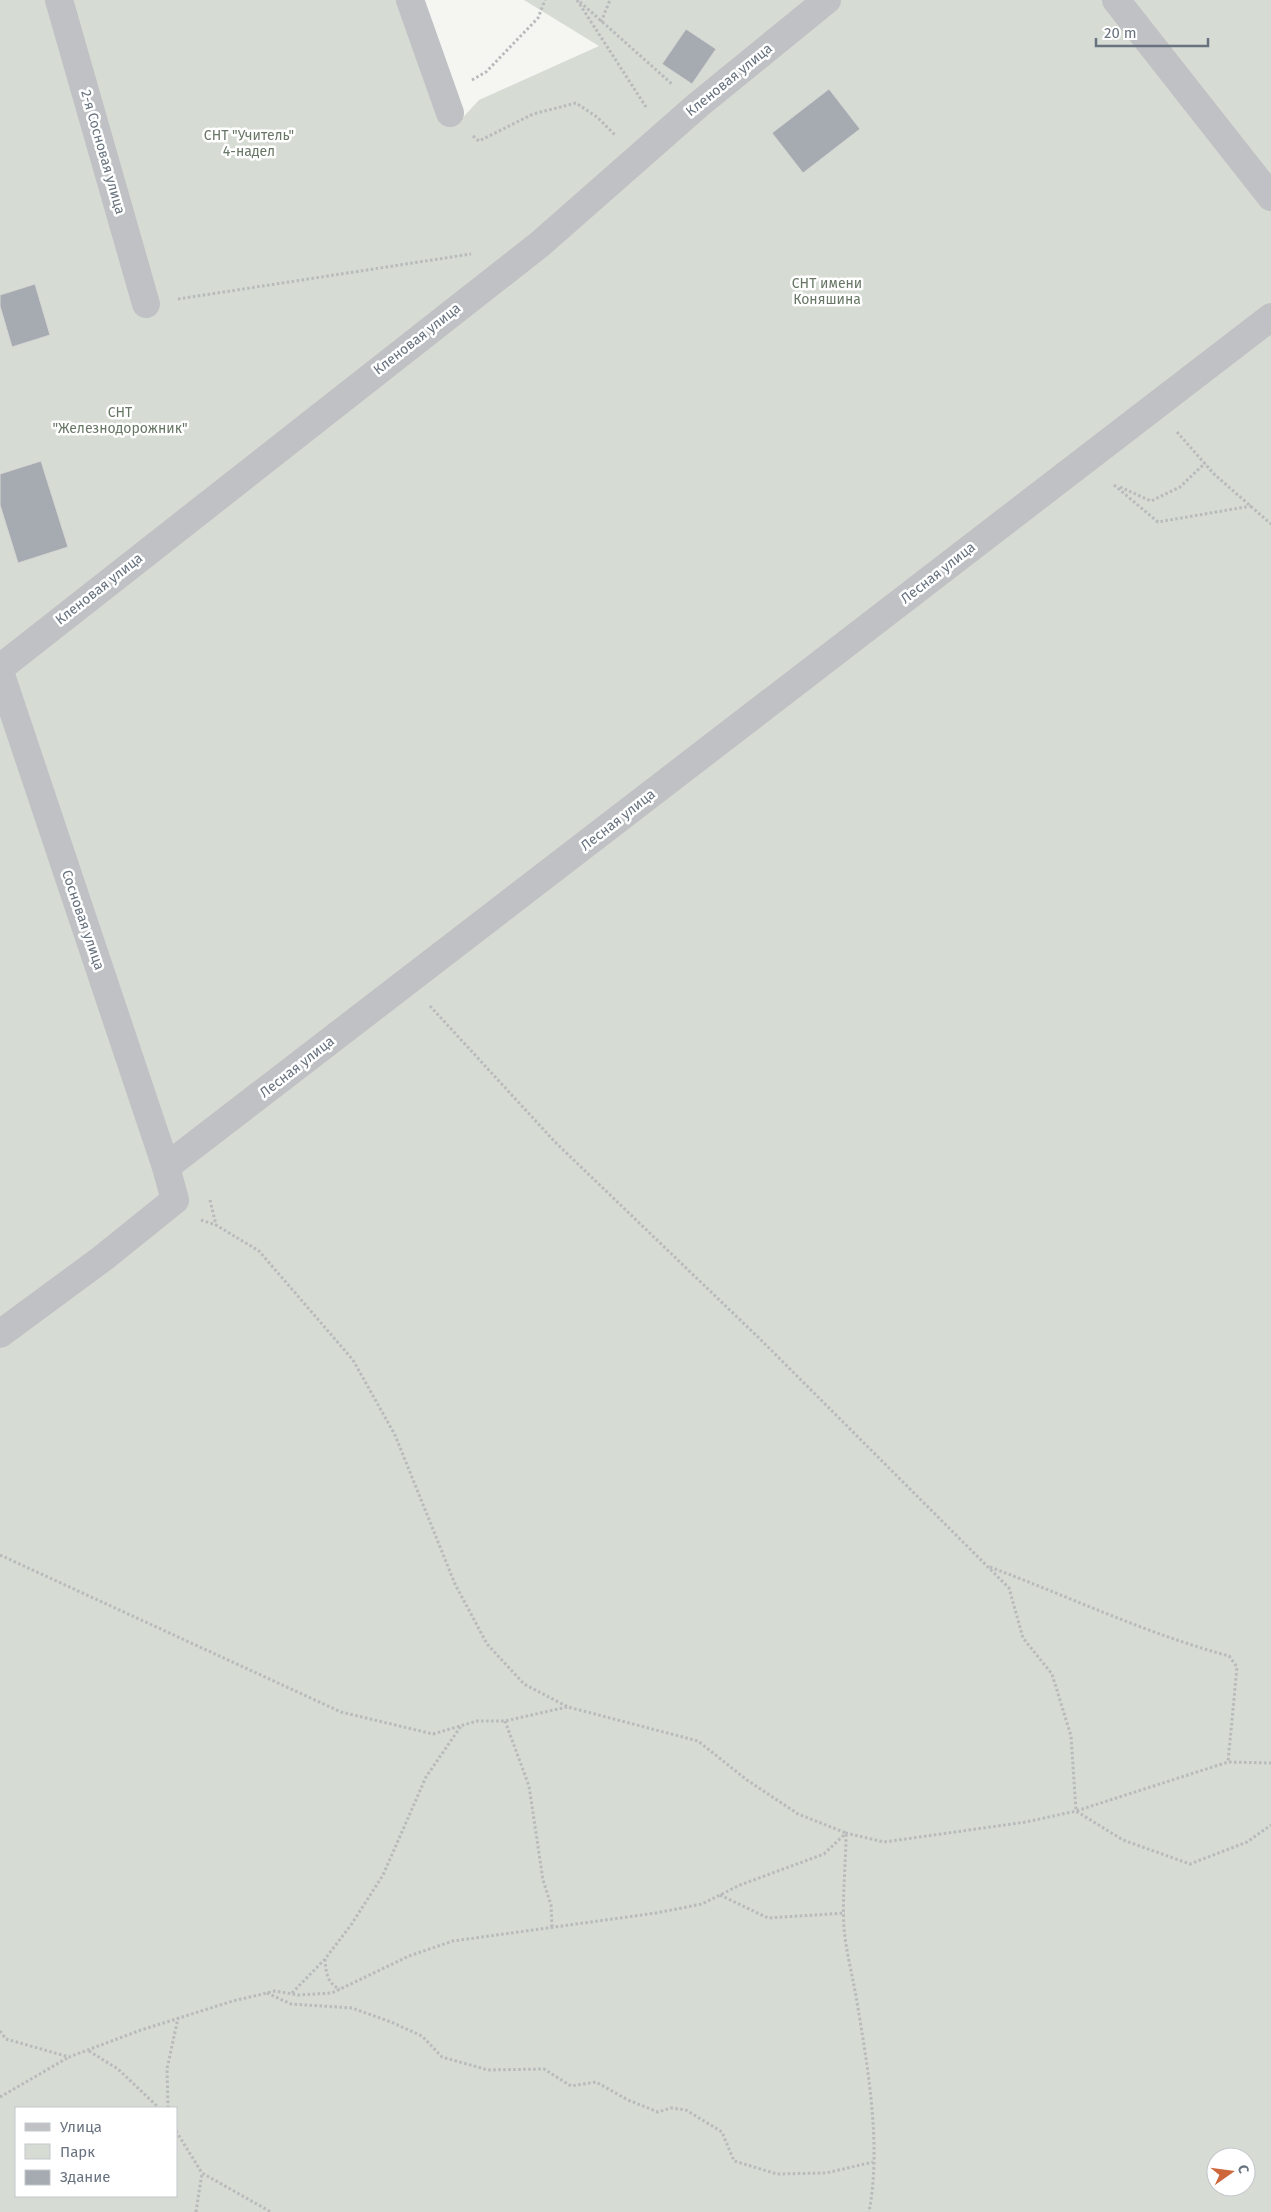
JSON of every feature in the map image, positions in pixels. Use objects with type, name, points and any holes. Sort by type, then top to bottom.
[{"type":"street","name":"2-я Сосновая улица","points":[[59,0],[146,304]]},
{"type":"street","points":[[410,0],[447,105]]},
{"type":"street","name":"Кленовая улица","points":[[0,670],[540,244],[698,105],[827,0]]},
{"type":"street","points":[[1116,0],[1271,197]]},
{"type":"street","name":"Лесная улица","points":[[166,1167],[1271,317]]},
{"type":"street","name":"Сосновая улица","points":[[0,670],[166,1167]]},
{"type":"street","points":[[0,1334],[175,1200],[166,1167]]},
{"type":"path","points":[[545,0],[538,18],[486,72],[447,105],[479,141],[533,114],[576,103],[597,117],[637,158]]},
{"type":"path","points":[[578,0],[698,105]]},
{"type":"path","points":[[578,0],[649,111],[669,130]]},
{"type":"path","points":[[601,22],[610,0]]},
{"type":"path","points":[[146,304],[472,254]]},
{"type":"path","points":[[1153,408],[1205,463],[1271,524]]},
{"type":"path","points":[[1093,454],[1114,485],[1158,522],[1251,506]]},
{"type":"path","points":[[1114,485],[1151,501],[1180,487],[1205,463]]},
{"type":"path","points":[[408,981],[555,1142],[760,1339],[1009,1588],[1023,1638],[1052,1674],[1071,1736],[1076,1811]]},
{"type":"path","points":[[150,1220],[205,1220],[259,1251],[353,1360],[395,1435],[455,1584],[487,1644],[524,1684],[568,1707],[698,1741],[746,1780],[798,1814],[846,1833],[884,1842],[1026,1822],[1076,1811],[1228,1762],[1271,1763]]},
{"type":"path","points":[[0,1555],[341,1712],[433,1734],[477,1721],[505,1720],[568,1707]]},
{"type":"path","points":[[990,1567],[1128,1623],[1192,1646],[1229,1656],[1238,1667],[1228,1762]]},
{"type":"path","points":[[505,1720],[528,1786],[543,1880],[551,1905],[552,1928]]},
{"type":"path","points":[[292,1994],[324,1959],[351,1924],[383,1875],[426,1776],[461,1726]]},
{"type":"path","points":[[1076,1811],[1123,1840],[1190,1864],[1248,1842],[1271,1825]]},
{"type":"path","points":[[0,2097],[69,2057],[178,2018],[275,1991],[292,1994],[332,1993],[409,1956],[453,1941],[656,1913],[702,1904],[720,1894],[824,1854],[846,1833]]},
{"type":"path","points":[[846,1833],[844,1928],[864,2046],[873,2162],[872,2193],[868,2212]]},
{"type":"path","points":[[720,1894],[768,1918],[845,1913]]},
{"type":"path","points":[[324,1959],[330,1983],[341,1989]]},
{"type":"path","points":[[267,1993],[291,2004],[352,2008],[422,2036],[442,2057],[488,2070],[544,2069],[571,2086],[596,2082],[628,2100],[658,2112],[672,2108],[686,2110],[722,2132],[734,2161],[777,2174],[826,2173],[873,2162]]},
{"type":"path","points":[[168,2107],[167,2069],[178,2018]]},
{"type":"path","points":[[0,2031],[6,2039],[69,2057]]},
{"type":"path","points":[[89,2051],[118,2070],[158,2107]]},
{"type":"path","points":[[178,2135],[202,2173],[271,2212]]},
{"type":"path","points":[[196,2212],[202,2173]]},
{"type":"green space","points":[[0,0],[410,0],[456,125],[479,100],[599,46],[524,0],[1271,0],[1271,2212],[0,2212]]},
{"type":"building","points":[[686,29],[716,49],[692,84],[662,64]]},
{"type":"building","points":[[829,89],[860,129],[803,173],[772,133]]},
{"type":"building","points":[[35,284],[50,335],[12,347],[0,306],[0,295]]},
{"type":"building","points":[[41,461],[68,547],[18,563],[0,505],[0,474]]},
{"type":"park label","name":"СНТ \"Учитель\" 4-надел","points":[[249,144]]},
{"type":"park label","name":"СНТ имени Коняшина","points":[[827,292]]},
{"type":"park label","name":"СНТ \"Железнодорожник\"","points":[[120,420]]}]
